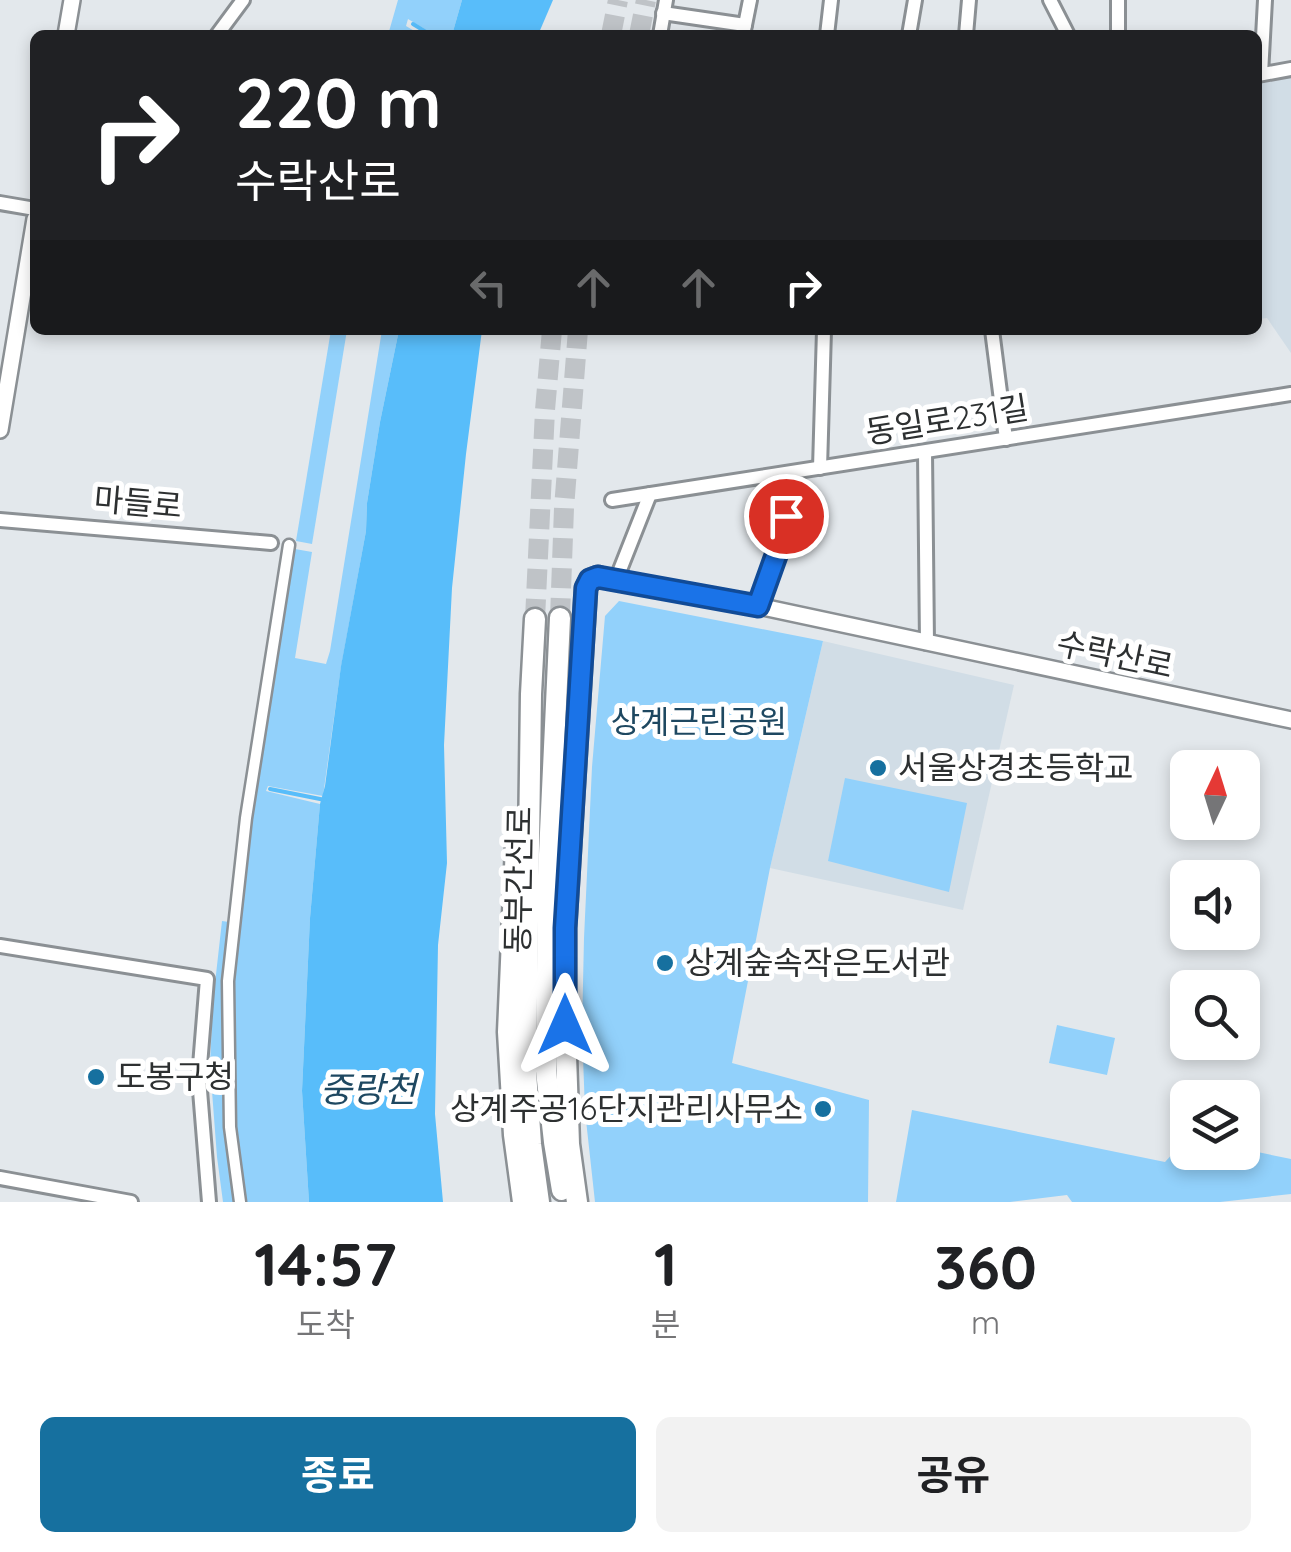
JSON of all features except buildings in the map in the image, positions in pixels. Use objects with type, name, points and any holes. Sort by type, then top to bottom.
[{"type":"highway","points":[[577,1202],[569,1144],[565,928],[586,588],[590,580],[607,578]]},
{"type":"highway","name":"동부간선로","points":[[560,618],[548,876],[546,1071],[564,1202]]},
{"type":"highway","name":"동부간선로","points":[[535,619],[526,1072],[540,1202]]},
{"type":"highway","points":[[523,1202],[514,1135],[508,1032],[518,794],[532,694]]},
{"type":"street","points":[[67,30],[72,0]]},
{"type":"street","points":[[221,30],[243,0]]},
{"type":"street","points":[[665,7],[744,30],[750,0]]},
{"type":"street","points":[[828,30],[832,0]]},
{"type":"street","points":[[910,30],[915,0]]},
{"type":"street","points":[[966,30],[969,0]]},
{"type":"street","points":[[1050,0],[1065,30]]},
{"type":"street","points":[[1118,0],[1118,30]]},
{"type":"street","points":[[1262,37],[1265,0]]},
{"type":"street","points":[[1262,74],[1291,69]]},
{"type":"street","points":[[0,204],[30,208]]},
{"type":"street","points":[[0,430],[30,249]]},
{"type":"street","points":[[820,468],[824,335]]},
{"type":"street","points":[[993,335],[1006,439]]},
{"type":"street","name":"동일로231길","points":[[612,500],[1291,394]]},
{"type":"street","points":[[925,452],[928,643]]},
{"type":"street","points":[[758,606],[783,536],[786,516],[770,476]]},
{"type":"street","points":[[607,578],[650,494]]},
{"type":"street","name":"마들로","points":[[0,520],[271,543]]},
{"type":"street","points":[[240,1202],[230,1127],[228,981],[246,818],[289,545]]},
{"type":"street","name":"수락산로","points":[[607,578],[758,606],[1291,720]]},
{"type":"street","points":[[0,946],[207,979],[199,1078],[209,1202]]},
{"type":"street","points":[[0,1178],[130,1202]]},
{"type":"shaded area","points":[[1291,77],[1291,353],[1267,318],[1262,319],[1262,82]]},
{"type":"shaded area","points":[[823,641],[1014,685],[963,910],[770,868]]},
{"type":"green space","points":[[398,0],[462,0],[453,30],[427,30],[408,19],[406,26],[413,30],[389,30]]},
{"type":"green space","points":[[330,335],[346,335],[312,544],[296,541]]},
{"type":"green space","points":[[381,335],[398,335],[380,422],[323,796],[268,786],[266,791],[320,804],[302,1091],[309,1202],[223,1202],[210,1065],[213,1001],[222,921],[236,923],[295,549],[312,552],[295,658],[326,664]]},
{"type":"green space","name":"상계근린공원","points":[[619,601],[823,641],[770,868],[732,1063],[869,1100],[868,1202],[595,1202],[585,1111],[584,938],[592,767],[605,616]]},
{"type":"green space","points":[[845,778],[967,803],[949,892],[828,861]]},
{"type":"green space","points":[[1057,1025],[1115,1038],[1107,1075],[1049,1063]]},
{"type":"green space","points":[[912,1110],[1165,1162],[1170,1157],[1170,1170],[1260,1170],[1260,1153],[1291,1159],[1291,1194],[1220,1202],[1072,1202],[1067,1195],[1010,1202],[896,1202]]},
{"type":"water","points":[[462,0],[553,0],[540,30],[453,30]]},
{"type":"water","name":"중랑천","points":[[398,335],[481,335],[452,588],[444,745],[447,863],[438,945],[435,1114],[443,1202],[309,1202],[302,1091],[320,804],[366,531],[380,422]]},
{"type":"waterway","points":[[413,24],[423,30]]},
{"type":"waterway","points":[[270,789],[325,800]]},
{"type":"tunnel","points":[[612,30],[618,0]]},
{"type":"tunnel","points":[[640,30],[646,0]]},
{"type":"tunnel","points":[[535,619],[552,335]]},
{"type":"tunnel","points":[[560,618],[578,335]]},
{"type":"place","name":"서울상경초등학교","points":[[878,768]]},
{"type":"place","name":"상계숲속작은도서관","points":[[665,963]]},
{"type":"place","name":"도봉구청","points":[[96,1077]]},
{"type":"place","name":"상계주공16단지관리사무소","points":[[823,1109]]},
{"type":"route","points":[[565,1025],[565,928],[586,588],[590,580],[598,577],[758,606],[783,536],[786,516]]}]
